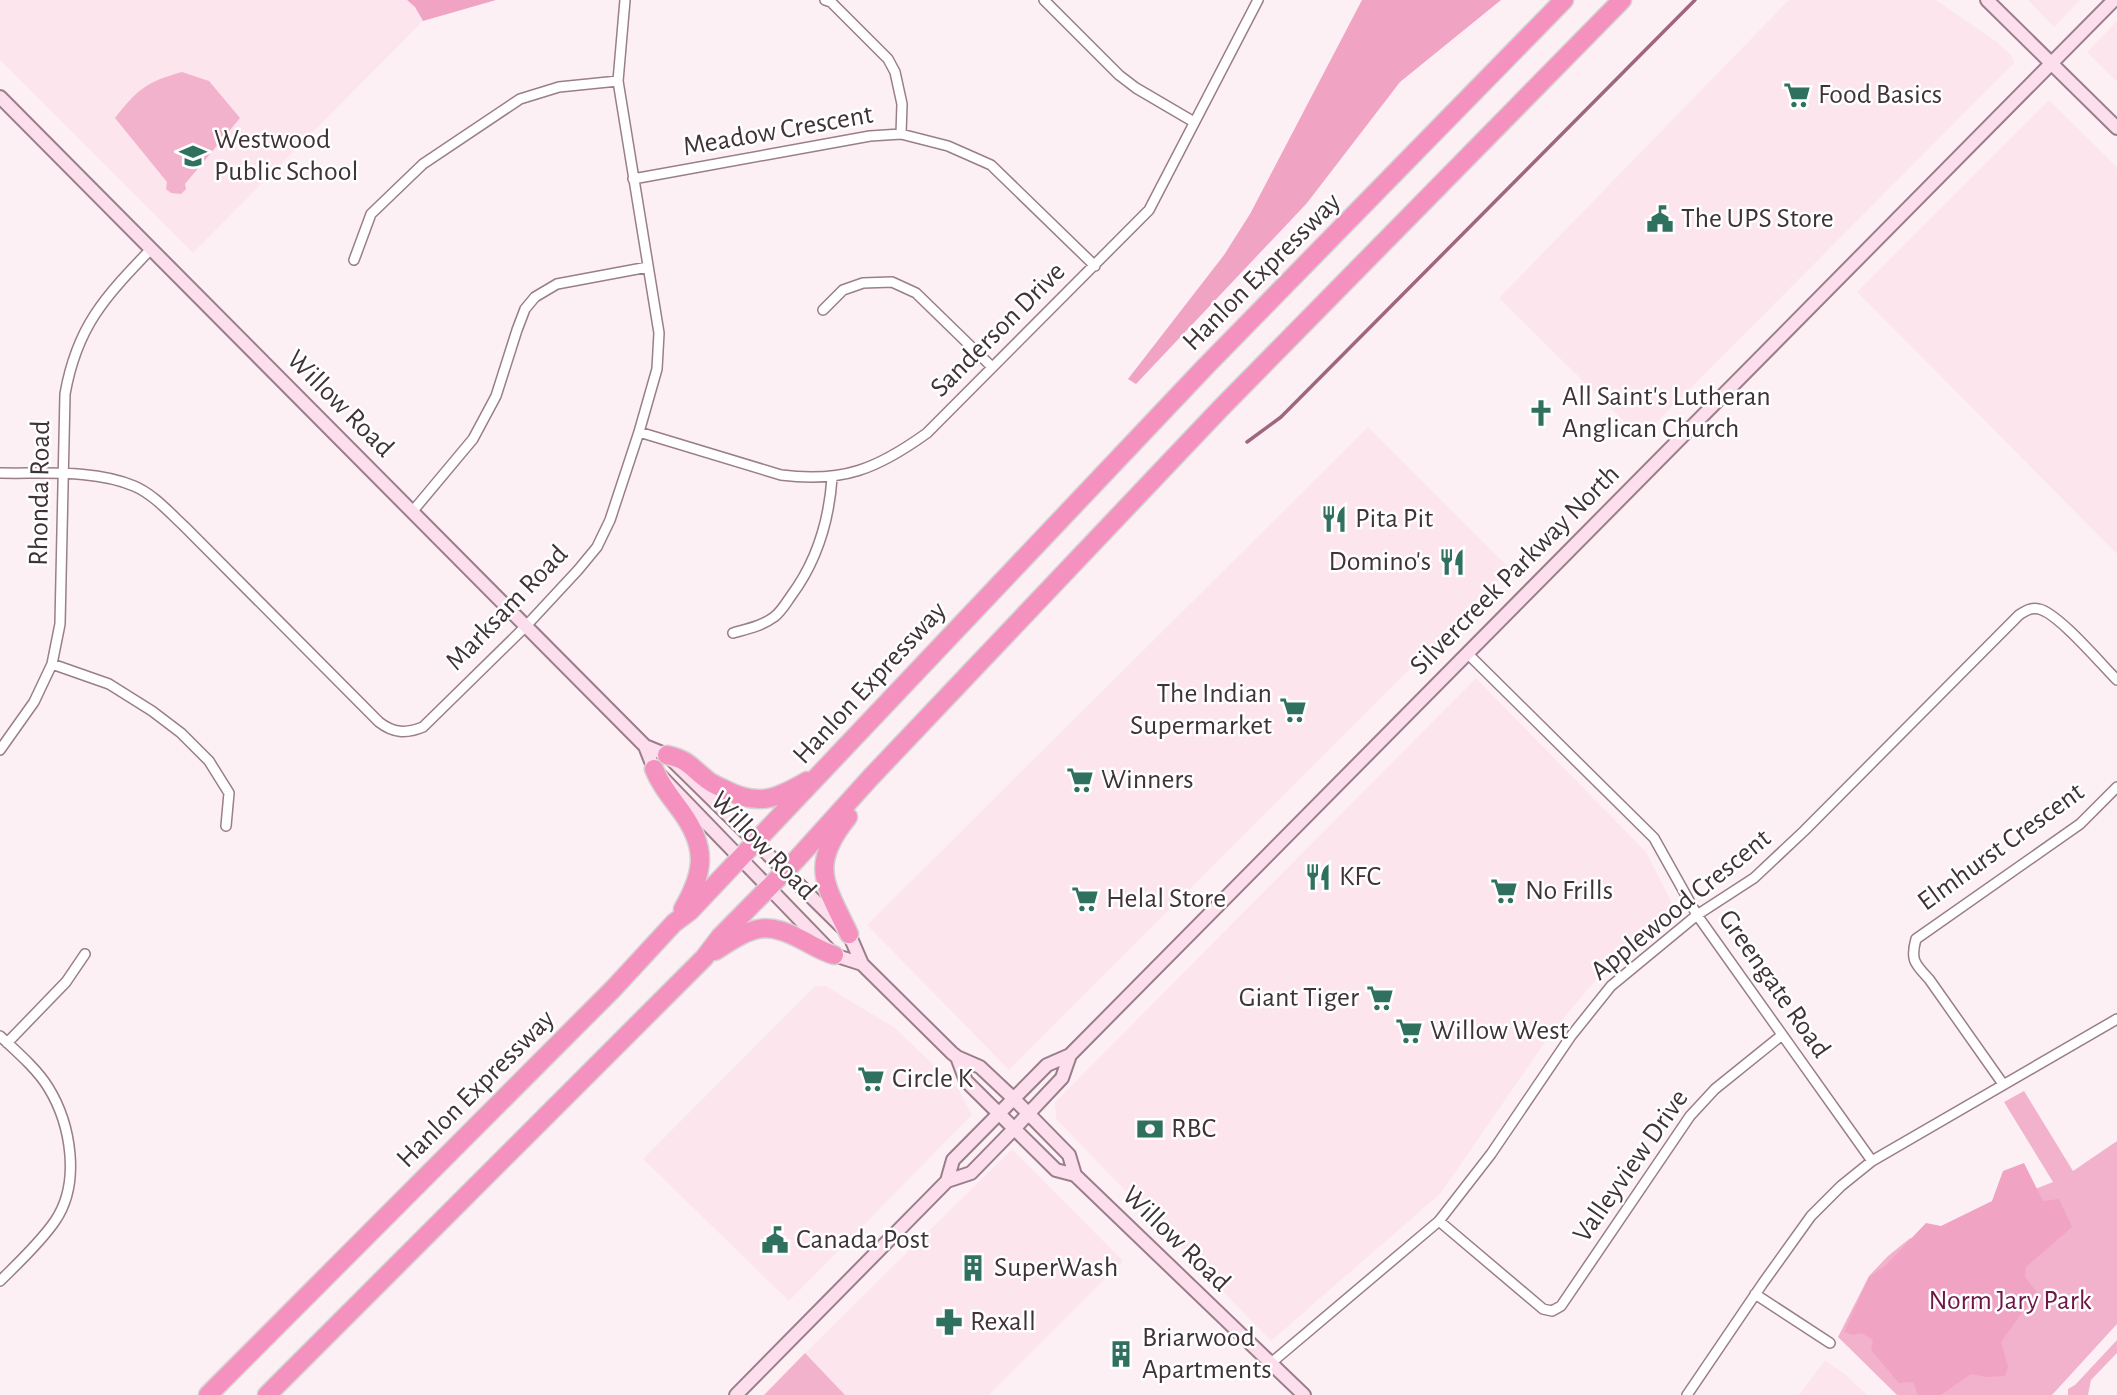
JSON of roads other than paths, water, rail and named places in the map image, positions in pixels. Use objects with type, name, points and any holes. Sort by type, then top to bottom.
[{"type":"highway","name":"Hanlon Expressway","points":[[208,1395],[614,988],[674,923],[690,911],[1206,366],[1564,0]]},
{"type":"highway","points":[[267,1395],[704,958],[720,937],[1220,409],[1622,0]]},
{"type":"highway","points":[[667,755],[683,759],[707,780],[739,797],[756,800],[782,795],[820,775]]},
{"type":"highway","points":[[654,769],[661,787],[694,831],[701,853],[701,868],[695,888],[674,923]]},
{"type":"highway","points":[[849,934],[829,895],[823,873],[826,850],[839,827],[863,799],[871,777]]},
{"type":"highway","points":[[704,958],[752,929],[772,927],[834,955]]},
{"type":"main road","points":[[1987,0],[2117,128]]},
{"type":"main road","name":"Silvercreek Parkway North","points":[[947,1181],[953,1160],[1047,1065],[1070,1055],[2114,0]]},
{"type":"main road","name":"Willow Road","points":[[0,97],[645,746],[667,755],[849,934],[862,964],[957,1057],[981,1067],[1028,1113],[1069,1155],[1075,1175]]},
{"type":"main road","name":"Willow Road","points":[[645,746],[654,769],[834,955],[862,964]]},
{"type":"main road","name":"Silvercreek Parkway North","points":[[736,1395],[947,1181],[971,1173],[1062,1078],[1070,1055]]},
{"type":"main road","name":"Willow Road","points":[[957,1057],[966,1081],[1056,1170],[1075,1175],[1304,1395]]},
{"type":"street","name":"Marksam Road","points":[[0,473],[100,477],[135,486],[162,505],[390,730],[404,732],[423,727],[526,626],[597,547],[610,520],[657,369],[659,333],[618,81],[625,0]]},
{"type":"street","points":[[825,0],[831,2],[888,59],[899,86],[902,104],[901,134]]},
{"type":"street","points":[[1044,0],[1119,75],[1194,122]]},
{"type":"street","name":"Sanderson Drive","points":[[639,432],[781,475],[832,478],[872,467],[906,449],[927,433],[1149,210],[1258,0]]},
{"type":"street","points":[[354,260],[371,214],[423,164],[520,99],[559,87],[618,81]]},
{"type":"street","name":"Meadow Crescent","points":[[633,179],[870,136],[901,134],[948,146],[991,165],[1095,266]]},
{"type":"street","name":"Rhonda Road","points":[[0,750],[34,702],[52,664],[60,624],[65,394],[70,366],[80,338],[94,312],[151,250]]},
{"type":"street","points":[[412,512],[473,439],[496,396],[525,309],[535,297],[557,284],[648,267]]},
{"type":"street","points":[[823,310],[843,290],[863,283],[892,282],[916,293],[992,367]]},
{"type":"street","points":[[733,633],[764,624],[776,615],[800,584],[819,546],[830,507],[832,478]]},
{"type":"street","name":"Applewood Crescent","points":[[1271,1363],[1440,1221],[1491,1154],[1571,1036],[1611,986],[1698,915],[1754,878],[2019,615],[2030,609],[2040,609],[2054,617],[2117,680]]},
{"type":"street","name":"Greengate Road","points":[[1467,653],[1654,838],[1698,915],[1872,1161]]},
{"type":"street","points":[[52,664],[109,684],[181,733],[209,761],[229,793],[226,826]]},
{"type":"street","name":"Elmhurst Crescent","points":[[2003,1084],[1915,964],[1912,951],[1916,939],[2080,824],[2117,787]]},
{"type":"street","points":[[1,1277],[55,1221],[64,1203],[69,1178],[68,1134],[60,1111],[47,1085],[4,1039],[66,982],[85,954]]},
{"type":"street","points":[[1687,1395],[1811,1216],[1841,1185],[1872,1161],[2117,1019]]},
{"type":"street","name":"Valleyview Drive","points":[[1440,1221],[1544,1309],[1552,1311],[1561,1306],[1690,1116],[1715,1089],[1782,1035]]},
{"type":"street","points":[[1755,1294],[1830,1343]]},
{"type":"waterway","points":[[1247,442],[1281,417],[1695,0]]},
{"type":"place","name":"Food Basics","points":[[1797,95]]},
{"type":"place","name":"Westwood Public School","points":[[193,156]]},
{"type":"place","name":"The UPS Store","points":[[1660,219]]},
{"type":"place","name":"All Saint's Lutheran Anglican Church","points":[[1541,413]]},
{"type":"place","name":"Pita Pit","points":[[1334,519]]},
{"type":"place","name":"Domino's","points":[[1452,562]]},
{"type":"place","name":"The Indian Supermarket","points":[[1293,710]]},
{"type":"place","name":"Winners","points":[[1080,780]]},
{"type":"place","name":"KFC","points":[[1318,877]]},
{"type":"place","name":"No Frills","points":[[1504,891]]},
{"type":"place","name":"Helal Store","points":[[1085,899]]},
{"type":"place","name":"Giant Tiger","points":[[1380,998]]},
{"type":"place","name":"Willow West","points":[[1409,1031]]},
{"type":"place","name":"Circle K","points":[[871,1079]]},
{"type":"place","name":"RBC","points":[[1150,1129]]},
{"type":"place","name":"Canada Post","points":[[775,1240]]},
{"type":"place","name":"SuperWash","points":[[973,1268]]},
{"type":"place","name":"Rexall","points":[[949,1322]]},
{"type":"place","name":"Briarwood Apartments","points":[[1121,1354]]},
{"type":"park label","name":"Norm Jary Park","points":[[2010,1301]]}]
